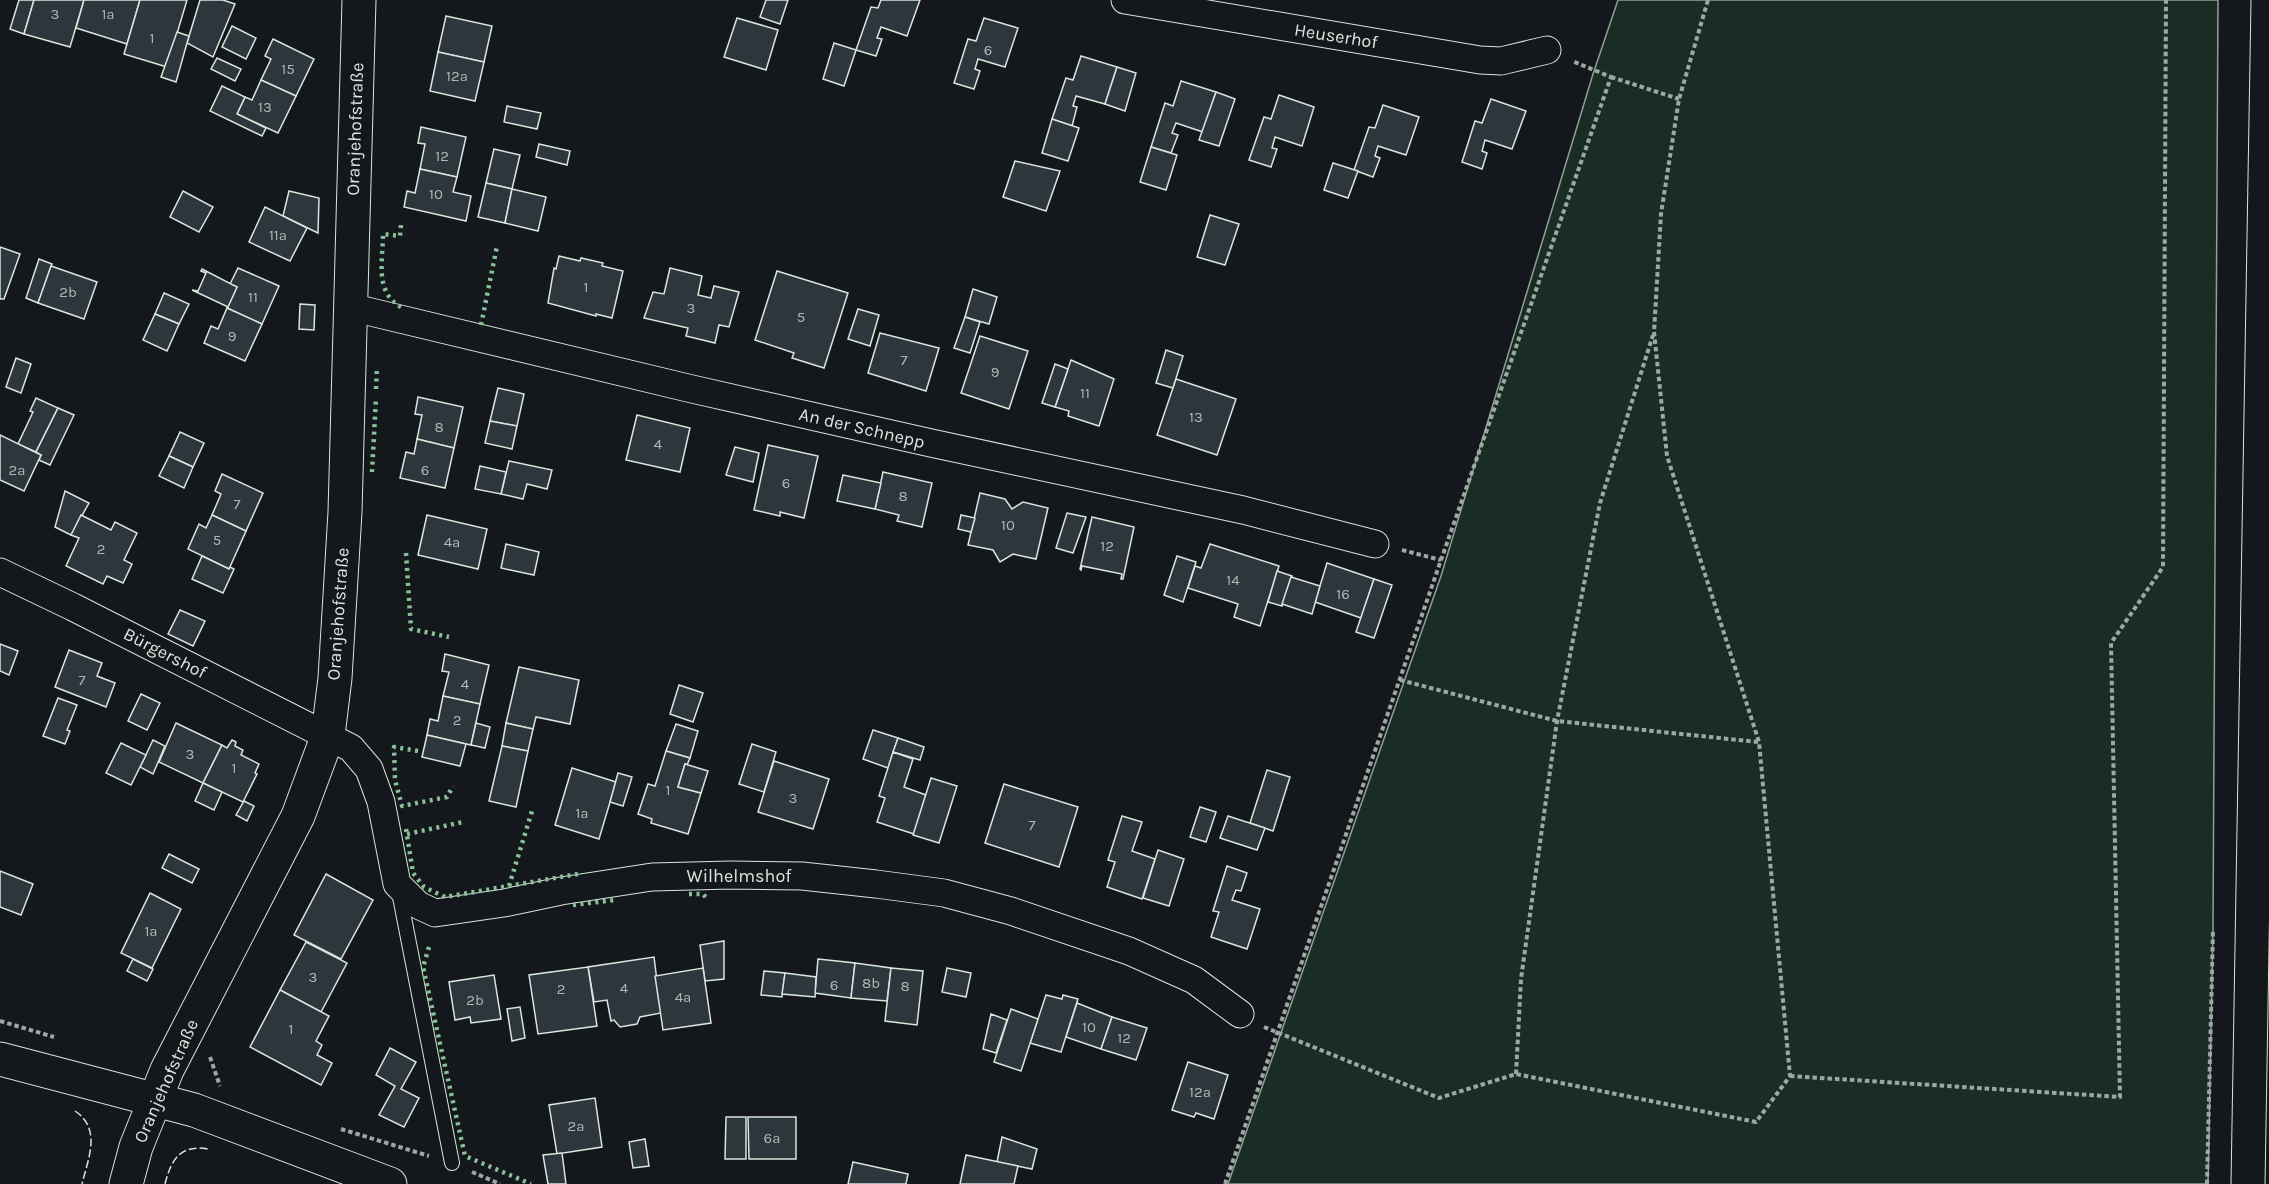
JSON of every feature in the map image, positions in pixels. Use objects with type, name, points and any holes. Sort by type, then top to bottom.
[{"type":"main road","name":"Oranjehofstraße","points":[[126,1184],[136,1147],[180,1042],[298,816],[328,735],[335,678],[344,522],[359,0]]},
{"type":"main road","points":[[2248,1184],[2268,0]]},
{"type":"main road","points":[[0,1059],[194,1110],[390,1184]]},
{"type":"street","name":"Heuserhof","points":[[1135,1],[1480,60],[1501,61],[1547,50]]},
{"type":"street","name":"An der Schnepp","points":[[350,307],[692,389],[943,446],[1243,510],[1375,544]]},
{"type":"street","name":"Bürgershof","points":[[0,572],[328,735]]},
{"type":"street","points":[[328,735],[351,748],[369,769],[381,802],[398,884]]},
{"type":"street","name":"Wilhelmshof","points":[[398,884],[418,905],[435,914],[652,877],[731,874],[802,876],[944,893],[1011,911],[1129,951],[1194,980],[1240,1014]]},
{"type":"lane","points":[[398,884],[452,1163]]},
{"type":"path","points":[[1240,1014],[1277,1034],[1439,1098],[1516,1074],[1756,1122],[1790,1076],[1759,742],[1667,456],[1654,332],[1661,214],[1679,99],[1708,0]]},
{"type":"path","points":[[1790,1076],[2120,1096],[2110,643],[2163,567],[2166,0]]},
{"type":"path","points":[[1547,50],[1611,77],[1679,99]]},
{"type":"path","points":[[1225,1184],[1611,77]]},
{"type":"path","points":[[1516,1074],[1521,979],[1557,722],[1600,503],[1654,332]]},
{"type":"path","points":[[1375,544],[1441,560]]},
{"type":"path","points":[[1400,680],[1557,722],[1759,742]]},
{"type":"path","points":[[2207,1184],[2213,929]]},
{"type":"green space","points":[[1618,0],[2218,0],[2213,929],[2208,1184],[1228,1184],[1441,576],[1593,74]]},
{"type":"building","points":[[19,0],[34,0],[24,34],[10,29]]},
{"type":"building","points":[[34,0],[84,0],[70,47],[24,34]]},
{"type":"building","points":[[84,0],[140,0],[127,44],[76,28]]},
{"type":"building","points":[[140,0],[187,0],[167,67],[124,54]]},
{"type":"building","points":[[200,0],[223,0],[235,4],[213,57],[187,43]]},
{"type":"building","points":[[766,0],[788,0],[780,24],[760,17]]},
{"type":"building","points":[[881,0],[920,0],[907,36],[881,27],[877,38],[882,39],[876,56],[856,50],[871,7],[878,8]]},
{"type":"building","points":[[446,16],[492,26],[484,62],[438,52]]},
{"type":"building","points":[[737,18],[778,30],[766,70],[724,57]]},
{"type":"building","points":[[984,18],[1018,28],[1005,67],[978,59],[975,69],[980,71],[974,89],[954,83],[968,39],[976,41]]},
{"type":"building","points":[[232,26],[256,38],[246,59],[222,47]]},
{"type":"building","points":[[177,32],[189,36],[176,82],[161,77]]},
{"type":"building","points":[[273,39],[314,59],[296,96],[261,80],[271,59],[265,56]]},
{"type":"building","points":[[834,43],[856,50],[844,86],[823,79]]},
{"type":"building","points":[[438,52],[484,62],[475,101],[430,91]]},
{"type":"building","points":[[1081,56],[1117,67],[1105,104],[1076,96],[1073,106],[1077,107],[1072,126],[1052,119],[1066,78],[1073,80]]},
{"type":"building","points":[[217,58],[241,69],[235,81],[211,69]]},
{"type":"building","points":[[1117,67],[1136,73],[1125,111],[1105,104]]},
{"type":"building","points":[[261,80],[296,96],[278,133],[237,114],[245,97],[252,100]]},
{"type":"building","points":[[1181,81],[1216,92],[1203,132],[1176,123],[1172,133],[1178,135],[1171,153],[1151,147],[1165,103],[1173,106]]},
{"type":"building","points":[[222,86],[245,97],[237,114],[266,128],[262,136],[210,111]]},
{"type":"building","points":[[1216,92],[1235,99],[1219,146],[1199,140]]},
{"type":"building","points":[[1279,95],[1314,107],[1302,146],[1275,137],[1272,148],[1277,149],[1271,167],[1249,160],[1264,117],[1271,119]]},
{"type":"building","points":[[1491,99],[1526,111],[1512,149],[1485,140],[1482,151],[1487,153],[1482,169],[1462,162],[1475,121],[1482,123]]},
{"type":"building","points":[[1383,105],[1419,117],[1406,155],[1378,146],[1375,156],[1380,158],[1373,177],[1354,170],[1369,127],[1375,128]]},
{"type":"building","points":[[507,106],[541,113],[537,129],[504,122]]},
{"type":"building","points":[[1052,119],[1079,128],[1068,161],[1042,153]]},
{"type":"building","points":[[421,127],[466,137],[457,177],[420,169],[425,144],[418,143]]},
{"type":"building","points":[[539,144],[570,151],[567,165],[536,157]]},
{"type":"building","points":[[1151,147],[1177,155],[1166,190],[1140,182]]},
{"type":"building","points":[[494,149],[520,155],[512,189],[486,183]]},
{"type":"building","points":[[1015,161],[1060,171],[1046,211],[1003,197]]},
{"type":"building","points":[[1333,163],[1358,171],[1348,198],[1324,190]]},
{"type":"building","points":[[420,169],[457,177],[453,192],[471,196],[466,221],[404,207],[407,191],[415,193]]},
{"type":"building","points":[[486,183],[512,189],[505,223],[478,217]]},
{"type":"building","points":[[512,189],[546,197],[538,231],[505,223]]},
{"type":"building","points":[[183,191],[213,207],[199,232],[170,217]]},
{"type":"building","points":[[289,191],[319,198],[318,233],[283,216]]},
{"type":"building","points":[[265,207],[307,228],[290,261],[249,242]]},
{"type":"building","points":[[1210,215],[1239,224],[1225,265],[1197,257]]},
{"type":"building","points":[[0,247],[20,254],[4,299],[0,299]]},
{"type":"building","points":[[559,256],[603,263],[602,266],[623,271],[612,318],[548,303],[554,268],[556,269]]},
{"type":"building","points":[[39,259],[52,264],[38,303],[26,298]]},
{"type":"building","points":[[51,266],[97,282],[84,319],[38,303]]},
{"type":"building","points":[[238,268],[279,286],[262,324],[227,308],[237,287],[230,284]]},
{"type":"building","points":[[670,268],[702,276],[698,295],[711,298],[714,286],[739,292],[729,327],[719,325],[715,343],[686,336],[688,328],[644,318],[653,292],[664,294]]},
{"type":"building","points":[[202,269],[237,287],[228,307],[192,290],[198,291],[206,273],[201,271]]},
{"type":"building","points":[[777,271],[848,293],[824,368],[792,358],[794,353],[755,340]]},
{"type":"building","points":[[973,289],[997,297],[989,324],[965,317]]},
{"type":"building","points":[[164,293],[189,304],[179,324],[155,314]]},
{"type":"building","points":[[300,304],[315,305],[314,330],[299,329]]},
{"type":"building","points":[[227,308],[262,324],[245,361],[204,343],[211,326],[218,329]]},
{"type":"building","points":[[858,309],[879,315],[870,346],[848,339]]},
{"type":"building","points":[[155,314],[179,324],[167,351],[143,340]]},
{"type":"building","points":[[965,317],[980,322],[970,353],[954,348]]},
{"type":"building","points":[[880,333],[939,348],[926,391],[868,373]]},
{"type":"building","points":[[980,336],[1028,351],[1009,409],[961,393]]},
{"type":"building","points":[[1166,350],[1183,356],[1173,388],[1156,383]]},
{"type":"building","points":[[16,358],[31,364],[21,393],[6,387]]},
{"type":"building","points":[[1071,360],[1114,379],[1099,426],[1068,416],[1069,411],[1055,407]]},
{"type":"building","points":[[1055,364],[1068,369],[1055,407],[1042,403]]},
{"type":"building","points":[[1176,379],[1236,399],[1217,455],[1157,435]]},
{"type":"building","points":[[498,388],[524,394],[517,426],[490,421]]},
{"type":"building","points":[[418,397],[463,407],[454,448],[417,439],[422,415],[415,414]]},
{"type":"building","points":[[36,398],[58,408],[36,452],[18,444],[33,412],[30,411]]},
{"type":"building","points":[[58,408],[74,415],[50,465],[39,460],[41,455],[36,452]]},
{"type":"building","points":[[637,415],[690,428],[680,472],[626,460]]},
{"type":"building","points":[[490,421],[517,426],[512,449],[485,443]]},
{"type":"building","points":[[180,432],[204,443],[193,467],[169,456]]},
{"type":"building","points":[[0,435],[41,455],[24,491],[0,480]]},
{"type":"building","points":[[417,439],[454,448],[445,488],[400,478],[406,452],[414,454]]},
{"type":"building","points":[[768,445],[818,456],[804,518],[780,512],[780,516],[754,510]]},
{"type":"building","points":[[735,447],[759,453],[753,482],[726,475]]},
{"type":"building","points":[[169,456],[193,467],[184,488],[159,476]]},
{"type":"building","points":[[509,461],[552,470],[547,489],[527,484],[523,499],[501,494]]},
{"type":"building","points":[[480,466],[506,472],[501,494],[475,489]]},
{"type":"building","points":[[883,472],[932,483],[922,527],[897,521],[899,515],[875,509]]},
{"type":"building","points":[[222,474],[263,493],[246,531],[212,515],[221,494],[215,491]]},
{"type":"building","points":[[843,475],[881,483],[875,509],[837,501]]},
{"type":"building","points":[[65,491],[89,503],[71,535],[55,527]]},
{"type":"building","points":[[980,493],[1005,499],[1012,509],[1023,502],[1048,508],[1036,559],[1013,554],[1000,562],[993,550],[968,545]]},
{"type":"building","points":[[1067,513],[1086,517],[1073,553],[1056,548]]},
{"type":"building","points":[[81,515],[111,530],[115,522],[137,533],[124,560],[132,564],[123,583],[107,576],[103,584],[66,566],[79,538],[71,535]]},
{"type":"building","points":[[212,515],[246,531],[229,569],[188,549],[199,524],[206,528]]},
{"type":"building","points":[[427,515],[487,529],[478,569],[418,555]]},
{"type":"building","points":[[961,515],[975,518],[971,532],[958,529]]},
{"type":"building","points":[[1092,517],[1134,527],[1123,579],[1121,579],[1122,574],[1082,566],[1080,569]]},
{"type":"building","points":[[506,544],[539,552],[534,575],[501,568]]},
{"type":"building","points":[[1210,544],[1279,566],[1260,626],[1234,617],[1238,604],[1188,588],[1195,566],[1201,568]]},
{"type":"building","points":[[202,556],[229,569],[230,567],[234,569],[223,593],[192,579]]},
{"type":"building","points":[[1177,556],[1196,562],[1183,602],[1164,595]]},
{"type":"building","points":[[1327,563],[1374,579],[1361,618],[1315,602]]},
{"type":"building","points":[[1277,571],[1292,576],[1282,606],[1268,602]]},
{"type":"building","points":[[1291,577],[1320,586],[1312,614],[1282,604]]},
{"type":"building","points":[[1374,579],[1392,585],[1374,638],[1356,632]]},
{"type":"building","points":[[180,610],[205,621],[193,646],[168,634]]},
{"type":"building","points":[[0,644],[18,651],[9,675],[0,671]]},
{"type":"building","points":[[69,650],[102,663],[97,676],[115,683],[106,707],[55,687]]},
{"type":"building","points":[[445,654],[489,665],[480,704],[443,696],[449,672],[442,671]]},
{"type":"building","points":[[519,667],[579,680],[570,724],[536,717],[533,729],[506,723]]},
{"type":"building","points":[[679,685],[703,693],[693,722],[670,714]]},
{"type":"building","points":[[141,694],[160,703],[147,730],[128,721]]},
{"type":"building","points":[[443,696],[480,704],[471,745],[427,735],[430,719],[438,721]]},
{"type":"building","points":[[58,698],[77,705],[67,730],[70,731],[65,744],[43,736]]},
{"type":"building","points":[[176,723],[222,745],[203,783],[159,762]]},
{"type":"building","points":[[476,723],[490,727],[485,748],[471,745]]},
{"type":"building","points":[[506,723],[533,729],[528,751],[502,746]]},
{"type":"building","points":[[676,724],[698,731],[690,758],[666,751]]},
{"type":"building","points":[[873,730],[898,738],[888,768],[863,759]]},
{"type":"building","points":[[427,735],[466,744],[460,766],[422,757]]},
{"type":"building","points":[[898,738],[924,747],[920,760],[893,752]]},
{"type":"building","points":[[153,740],[165,746],[153,774],[140,767]]},
{"type":"building","points":[[232,740],[236,742],[235,746],[243,750],[241,755],[259,764],[255,773],[257,774],[243,802],[203,783],[222,745],[227,748]]},
{"type":"building","points":[[121,743],[146,755],[131,785],[106,773]]},
{"type":"building","points":[[752,744],[776,752],[764,792],[739,784]]},
{"type":"building","points":[[502,746],[528,751],[516,807],[489,801]]},
{"type":"building","points":[[666,751],[690,758],[687,765],[685,764],[678,787],[701,793],[688,834],[651,823],[652,819],[638,814],[648,784],[655,786]]},
{"type":"building","points":[[893,752],[913,759],[904,787],[926,795],[914,834],[877,822],[885,798],[879,796]]},
{"type":"building","points":[[774,761],[829,779],[813,829],[758,812]]},
{"type":"building","points":[[685,764],[708,771],[701,793],[678,787]]},
{"type":"building","points":[[572,768],[616,782],[599,839],[555,825]]},
{"type":"building","points":[[1267,770],[1290,777],[1273,831],[1250,823]]},
{"type":"building","points":[[618,773],[632,777],[623,806],[610,802]]},
{"type":"building","points":[[931,778],[957,786],[939,843],[913,835]]},
{"type":"building","points":[[203,783],[222,792],[214,810],[195,801]]},
{"type":"building","points":[[1004,784],[1078,807],[1059,867],[985,843]]},
{"type":"building","points":[[244,801],[254,806],[247,821],[236,815]]},
{"type":"building","points":[[1200,807],[1216,812],[1206,842],[1190,837]]},
{"type":"building","points":[[1122,816],[1142,822],[1132,851],[1155,859],[1142,899],[1107,887],[1115,862],[1108,860]]},
{"type":"building","points":[[1228,816],[1265,828],[1257,850],[1220,838]]},
{"type":"building","points":[[1158,850],[1184,859],[1169,906],[1143,898]]},
{"type":"building","points":[[169,854],[199,869],[192,883],[162,868]]},
{"type":"building","points":[[1227,866],[1247,873],[1241,891],[1236,890],[1232,900],[1260,909],[1247,949],[1211,937],[1219,912],[1213,911]]},
{"type":"building","points":[[0,871],[33,884],[21,915],[0,907]]},
{"type":"building","points":[[326,874],[373,900],[341,959],[294,935]]},
{"type":"building","points":[[150,893],[181,909],[152,968],[121,953]]},
{"type":"building","points":[[724,941],[724,979],[705,981],[700,945]]},
{"type":"building","points":[[306,942],[347,963],[321,1012],[280,990]]},
{"type":"building","points":[[654,957],[661,1013],[640,1017],[637,1024],[620,1027],[614,1020],[611,1021],[607,1000],[594,1002],[588,967]]},
{"type":"building","points":[[133,959],[153,969],[147,981],[127,971]]},
{"type":"building","points":[[818,959],[855,963],[851,998],[815,993]]},
{"type":"building","points":[[855,963],[891,968],[887,1001],[851,998]]},
{"type":"building","points":[[588,967],[597,1026],[538,1034],[529,975]]},
{"type":"building","points":[[703,968],[711,1023],[663,1030],[655,976]]},
{"type":"building","points":[[891,968],[923,971],[917,1025],[885,1021]]},
{"type":"building","points":[[947,968],[971,973],[966,997],[942,992]]},
{"type":"building","points":[[764,971],[785,973],[782,997],[761,995]]},
{"type":"building","points":[[785,973],[816,977],[815,997],[782,994]]},
{"type":"building","points":[[494,975],[501,1019],[471,1023],[470,1017],[455,1020],[449,982]]},
{"type":"building","points":[[280,990],[329,1016],[316,1041],[322,1045],[317,1055],[332,1063],[321,1085],[250,1047]]},
{"type":"building","points":[[1046,995],[1062,999],[1063,995],[1078,999],[1061,1052],[1030,1043]]},
{"type":"building","points":[[1077,1003],[1112,1017],[1101,1049],[1066,1037]]},
{"type":"building","points":[[520,1007],[525,1038],[512,1041],[507,1009]]},
{"type":"building","points":[[1011,1009],[1038,1019],[1021,1071],[994,1062]]},
{"type":"building","points":[[991,1014],[1007,1020],[996,1053],[983,1049]]},
{"type":"building","points":[[1112,1017],[1147,1028],[1136,1060],[1101,1049]]},
{"type":"building","points":[[390,1048],[416,1062],[401,1089],[419,1098],[404,1127],[379,1115],[395,1086],[376,1075]]},
{"type":"building","points":[[1188,1062],[1228,1075],[1214,1119],[1196,1113],[1194,1117],[1172,1110]]},
{"type":"building","points":[[595,1098],[602,1147],[557,1154],[549,1105]]},
{"type":"building","points":[[726,1117],[746,1117],[746,1159],[725,1159]]},
{"type":"building","points":[[748,1117],[796,1117],[796,1159],[749,1159]]},
{"type":"building","points":[[1002,1137],[1037,1149],[1032,1169],[997,1162]]},
{"type":"building","points":[[645,1139],[649,1166],[633,1168],[629,1142]]},
{"type":"building","points":[[562,1153],[566,1184],[548,1184],[543,1155]]},
{"type":"building","points":[[966,1155],[1018,1166],[1014,1184],[960,1184]]},
{"type":"building","points":[[853,1162],[908,1174],[906,1184],[848,1184]]},
{"type":"hedge","points":[[401,225],[400,236],[383,234],[382,275],[387,293],[392,301],[401,307]]},
{"type":"hedge","points":[[481,325],[497,246]]},
{"type":"hedge","points":[[376,389],[377,368]]},
{"type":"hedge","points":[[372,472],[376,398]]},
{"type":"hedge","points":[[406,553],[411,629],[449,637]]},
{"type":"hedge","points":[[418,751],[394,747],[395,780],[402,806],[447,797],[453,786]]},
{"type":"hedge","points":[[509,886],[532,811]]},
{"type":"hedge","points":[[407,834],[463,822]]},
{"type":"hedge","points":[[406,829],[413,873],[424,887],[445,897],[578,874]]},
{"type":"hedge","points":[[689,894],[703,894],[708,900]]},
{"type":"hedge","points":[[573,905],[615,900]]},
{"type":"hedge","points":[[429,947],[423,967],[465,1156],[531,1184]]},
{"type":"fence","points":[[75,1111],[83,1118],[91,1135],[90,1155],[82,1184]]},
{"type":"fence","points":[[165,1184],[170,1168],[178,1156],[190,1149],[208,1149]]}]
